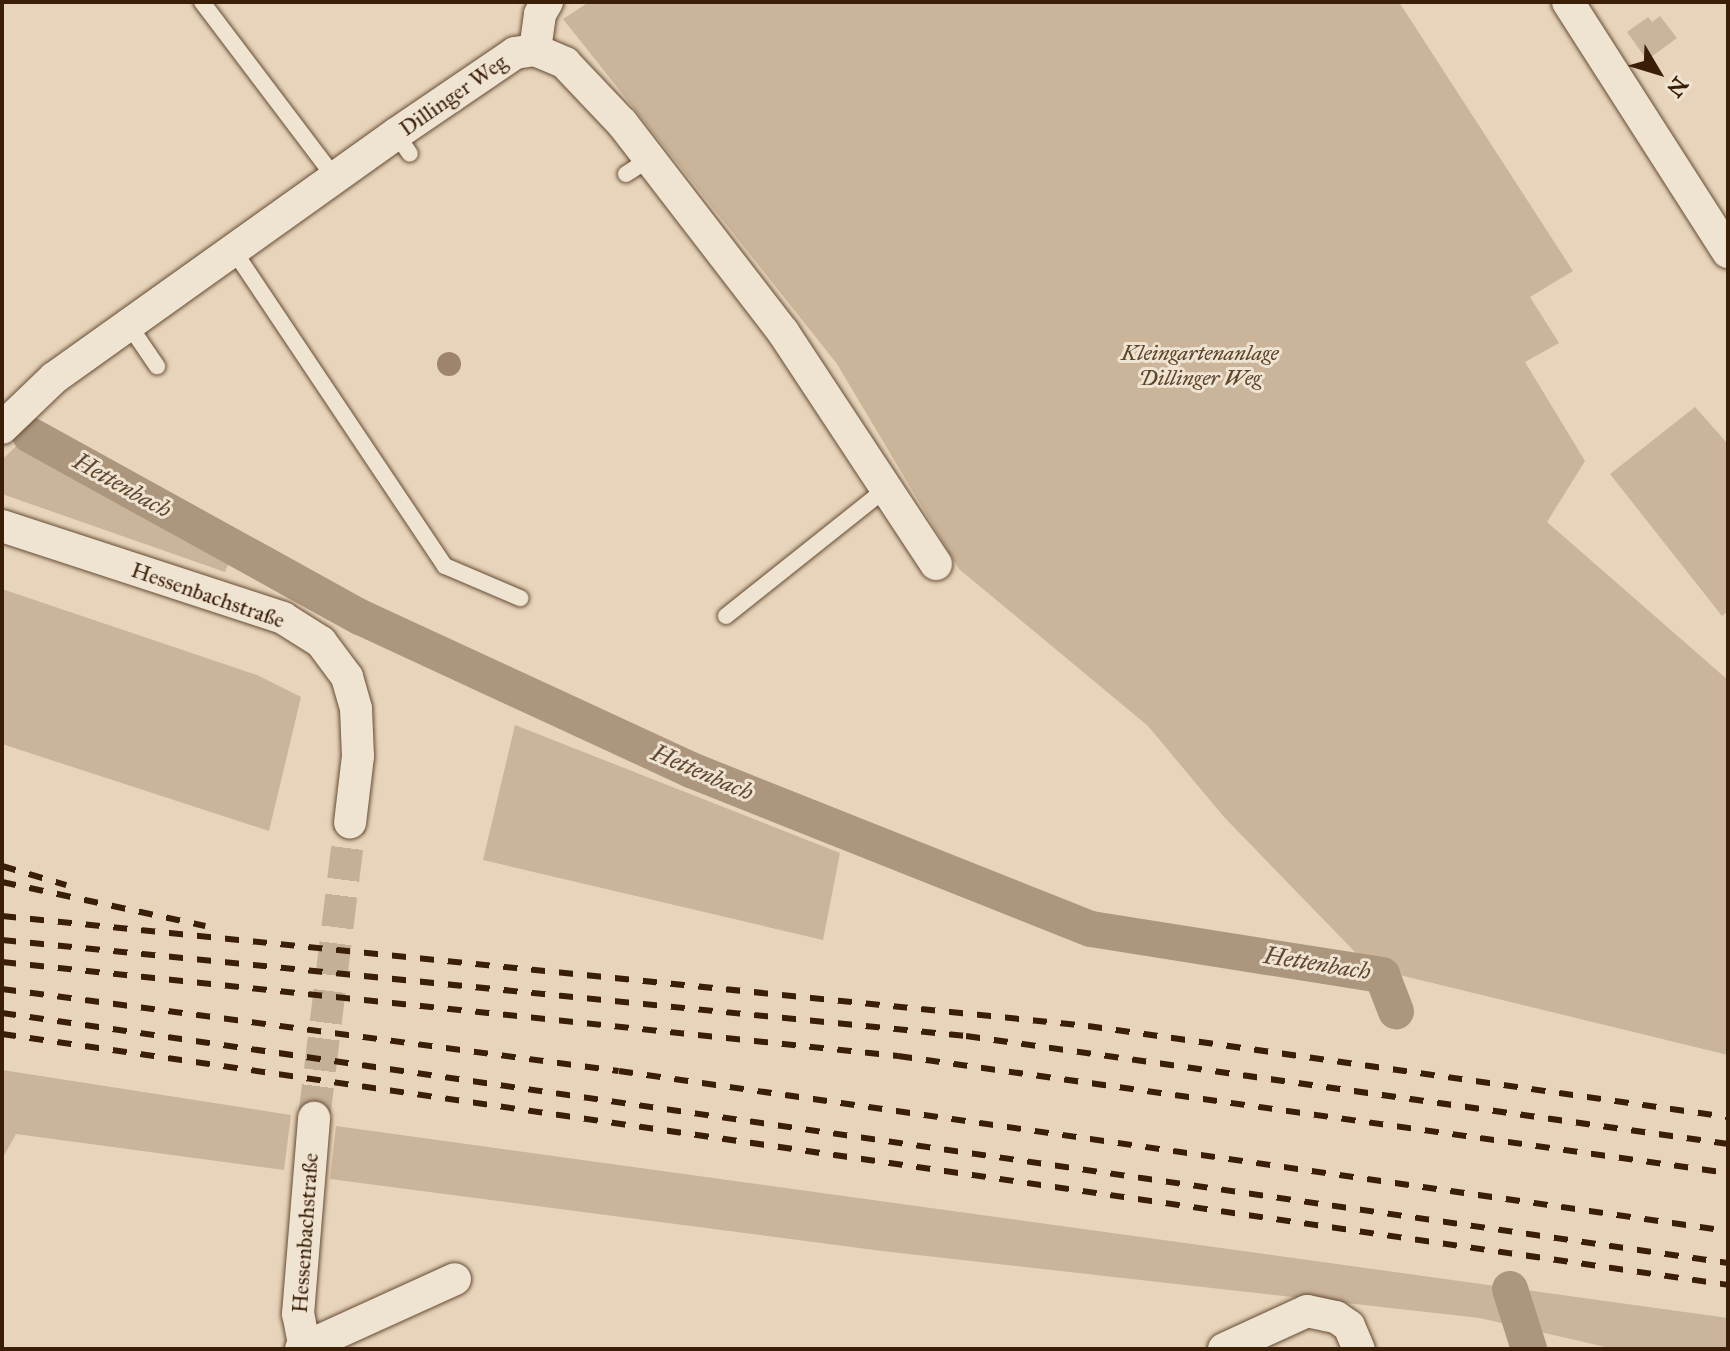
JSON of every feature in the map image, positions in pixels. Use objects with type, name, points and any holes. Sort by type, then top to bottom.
[{"type":"street","points":[[535,50],[540,14],[547,2]]},
{"type":"street","points":[[1568,2],[1724,237]]},
{"type":"street","name":"Dillinger Weg","points":[[6,414],[336,179],[403,144],[515,53],[535,50],[565,63],[613,112],[638,166],[783,332],[936,564]]},
{"type":"street","name":"Hessenbachstraße","points":[[2,526],[283,618],[321,642],[347,677],[356,709],[358,756],[350,823]]},
{"type":"street","name":"Hessenbachstraße","points":[[304,1348],[298,1314],[299,1274],[314,1118]]},
{"type":"street","points":[[304,1348],[455,1279]]},
{"type":"street","points":[[1224,1349],[1307,1311],[1336,1317],[1349,1326],[1359,1349]]},
{"type":"lane","points":[[202,2],[336,179]]},
{"type":"lane","points":[[234,251],[445,566],[520,598]]},
{"type":"lane","points":[[129,325],[157,366]]},
{"type":"lane","points":[[726,616],[887,488]]},
{"type":"green space","name":"Kleingartenanlage Dillinger Weg","points":[[589,2],[1399,2],[1573,271],[1530,297],[1559,343],[1525,362],[1585,461],[1547,522],[1728,680],[1728,1055],[1379,970],[1354,951],[1224,817],[1148,726],[959,569],[837,364],[563,19]]},
{"type":"green space","points":[[1660,16],[1677,38],[1647,60],[1627,32],[1648,17],[1652,22]]},
{"type":"green space","points":[[1695,407],[1728,444],[1728,611],[1722,616],[1610,474]]},
{"type":"green space","points":[[22,440],[232,555],[225,572],[2,494],[2,460]]},
{"type":"green space","points":[[2,589],[257,675],[301,697],[269,831],[2,744]]},
{"type":"green space","points":[[515,725],[840,853],[823,940],[483,860]]},
{"type":"green space","points":[[2,1070],[291,1115],[284,1170],[16,1134],[2,1159]]},
{"type":"green space","points":[[336,1126],[1728,1318],[1728,1349],[1614,1349],[1480,1318],[882,1251],[330,1179]]},
{"type":"waterway","name":"Hettenbach","points":[[30,435],[360,617],[691,770],[1091,929],[1382,975],[1396,1011]]},
{"type":"waterway","name":"Hettenbach","points":[[1510,1289],[1529,1349]]},
{"type":"tunnel","points":[[314,1118],[350,823]]},
{"type":"railway","points":[[2,866],[66,885]]},
{"type":"railway","points":[[2,882],[205,926]]},
{"type":"railway","points":[[2,916],[1088,1026],[1728,1117]]},
{"type":"railway","points":[[2,940],[966,1036],[1728,1144]]},
{"type":"railway","points":[[2,962],[898,1056],[1728,1173]]},
{"type":"railway","points":[[2,989],[619,1071],[1728,1231]]},
{"type":"railway","points":[[2,1013],[1728,1263]]},
{"type":"railway","points":[[2,1034],[1728,1285]]}]
